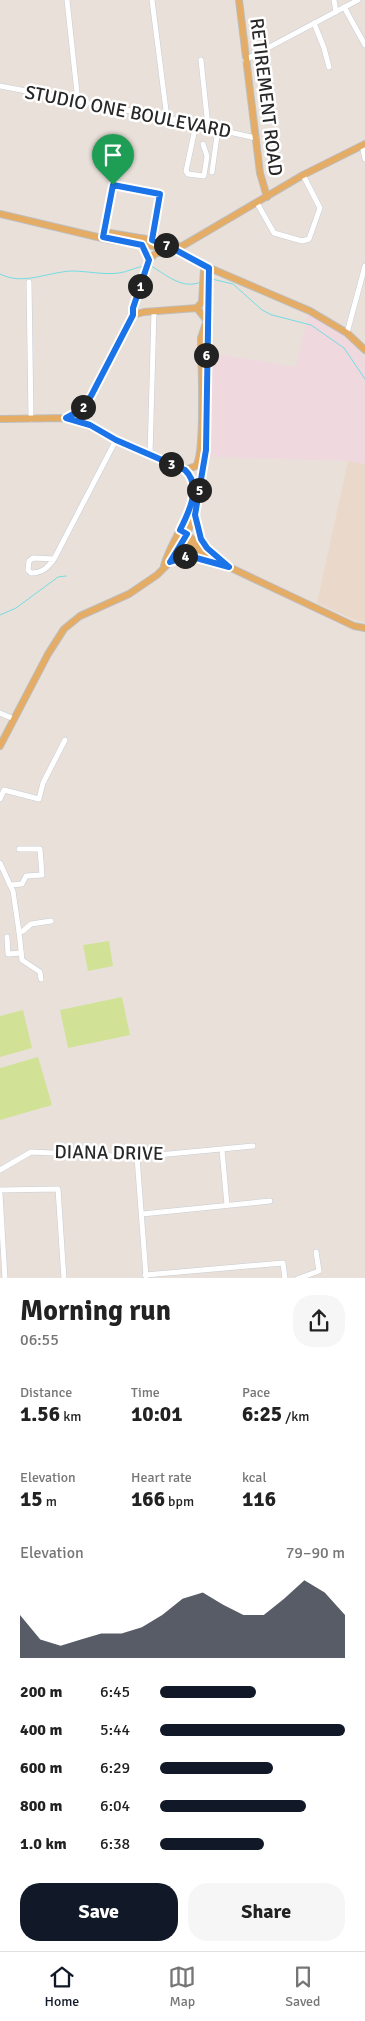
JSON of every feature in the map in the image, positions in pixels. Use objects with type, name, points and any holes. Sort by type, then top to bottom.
[{"type":"main road","name":"RETIREMENT ROAD","points":[[239,0],[260,173],[267,197]]},
{"type":"main road","points":[[66,418],[77,412],[85,404],[133,315],[133,308],[148,264],[155,254],[184,245],[364,144]]},
{"type":"main road","points":[[0,214],[142,245],[172,248]]},
{"type":"main road","points":[[103,237],[110,233],[152,240],[172,248],[207,267],[310,311],[347,333],[365,350]]},
{"type":"main road","points":[[142,245],[148,264]]},
{"type":"main road","points":[[133,315],[154,311],[198,308],[202,304],[207,267]]},
{"type":"main road","points":[[205,280],[207,322],[206,450],[195,515],[201,539],[207,548]]},
{"type":"main road","points":[[198,308],[207,322]]},
{"type":"main road","points":[[185,470],[196,466],[200,457],[201,338],[202,329],[207,322]]},
{"type":"main road","points":[[85,404],[83,416],[90,425]]},
{"type":"main road","points":[[0,419],[66,418],[90,425],[116,440],[185,470],[192,478],[194,490],[182,534]]},
{"type":"main road","points":[[0,746],[48,654],[70,622],[129,594],[157,575],[168,564],[182,534],[195,515]]},
{"type":"main road","points":[[182,534],[207,548],[229,567]]},
{"type":"main road","points":[[182,534],[214,561]]},
{"type":"main road","points":[[168,564],[189,556],[214,561],[354,626],[365,628]]},
{"type":"street","points":[[67,0],[78,102]]},
{"type":"street","points":[[152,0],[167,118]]},
{"type":"street","points":[[334,0],[336,12]]},
{"type":"street","points":[[245,60],[358,0]]},
{"type":"street","points":[[344,7],[365,45]]},
{"type":"street","points":[[314,23],[329,67]]},
{"type":"street","points":[[201,60],[208,127]]},
{"type":"street","name":"STUDIO ONE BOULEVARD","points":[[0,86],[167,118],[256,138]]},
{"type":"street","points":[[196,124],[186,171],[188,174],[204,176],[206,156],[203,144]]},
{"type":"street","points":[[212,172],[218,129]]},
{"type":"street","points":[[364,144],[365,159]]},
{"type":"street","points":[[257,203],[274,233],[302,241],[309,239],[320,208],[304,176]]},
{"type":"street","points":[[103,237],[113,185],[160,194],[152,240]]},
{"type":"street","points":[[347,333],[365,266]]},
{"type":"street","points":[[29,282],[31,418]]},
{"type":"street","points":[[150,455],[154,311]]},
{"type":"street","points":[[54,559],[32,558],[29,561],[28,570],[31,573],[41,572],[54,559],[116,440]]},
{"type":"street","points":[[0,713],[14,718]]},
{"type":"street","points":[[0,799],[4,790],[39,799],[44,783],[65,740]]},
{"type":"street","points":[[10,885],[22,884],[26,876],[42,875],[40,849],[19,849]]},
{"type":"street","points":[[0,863],[13,891],[22,960],[40,972],[41,979]]},
{"type":"street","points":[[19,932],[23,932],[31,924],[50,921]]},
{"type":"street","points":[[7,937],[8,954],[21,953]]},
{"type":"street","name":"DIANA DRIVE","points":[[0,1170],[31,1152],[137,1157],[253,1146]]},
{"type":"street","points":[[222,1150],[227,1205]]},
{"type":"street","points":[[137,1157],[146,1277],[283,1263],[285,1278]]},
{"type":"street","points":[[0,1190],[58,1189],[64,1278]]},
{"type":"street","points":[[0,1194],[5,1278]]},
{"type":"street","points":[[142,1214],[270,1201]]},
{"type":"street","points":[[297,1278],[318,1271],[316,1252]]},
{"type":"shaded area","points":[[308,315],[330,325],[347,337],[365,358],[365,464],[348,461],[209,457],[211,353],[296,367]]},
{"type":"shaded area","points":[[348,461],[365,464],[365,622],[355,620],[317,603]]},
{"type":"green space","points":[[109,941],[113,966],[88,971],[83,945]]},
{"type":"green space","points":[[122,997],[130,1035],[68,1048],[60,1010]]},
{"type":"green space","points":[[23,1010],[32,1048],[0,1057],[0,1016]]},
{"type":"green space","points":[[38,1057],[52,1105],[0,1120],[0,1068]]},
{"type":"waterway","points":[[0,274],[17,279],[26,279],[72,271],[107,274],[119,273],[145,266]]},
{"type":"waterway","points":[[151,266],[181,283],[194,284],[201,282]]},
{"type":"waterway","points":[[212,279],[233,284],[262,310],[272,315],[311,325],[344,348],[365,379]]},
{"type":"waterway","points":[[0,615],[16,608],[58,577],[66,576]]},
{"type":"route","points":[[113,185],[160,194],[152,240],[172,248],[209,268],[206,357],[206,450],[195,515],[201,539],[207,548],[229,567],[195,556],[182,556],[170,562],[187,534],[180,530],[191,502],[194,484],[192,478],[185,470],[116,440],[90,425],[66,418],[77,412],[91,396],[133,315],[133,308],[149,260],[142,245],[110,240],[103,237],[113,185]]}]
